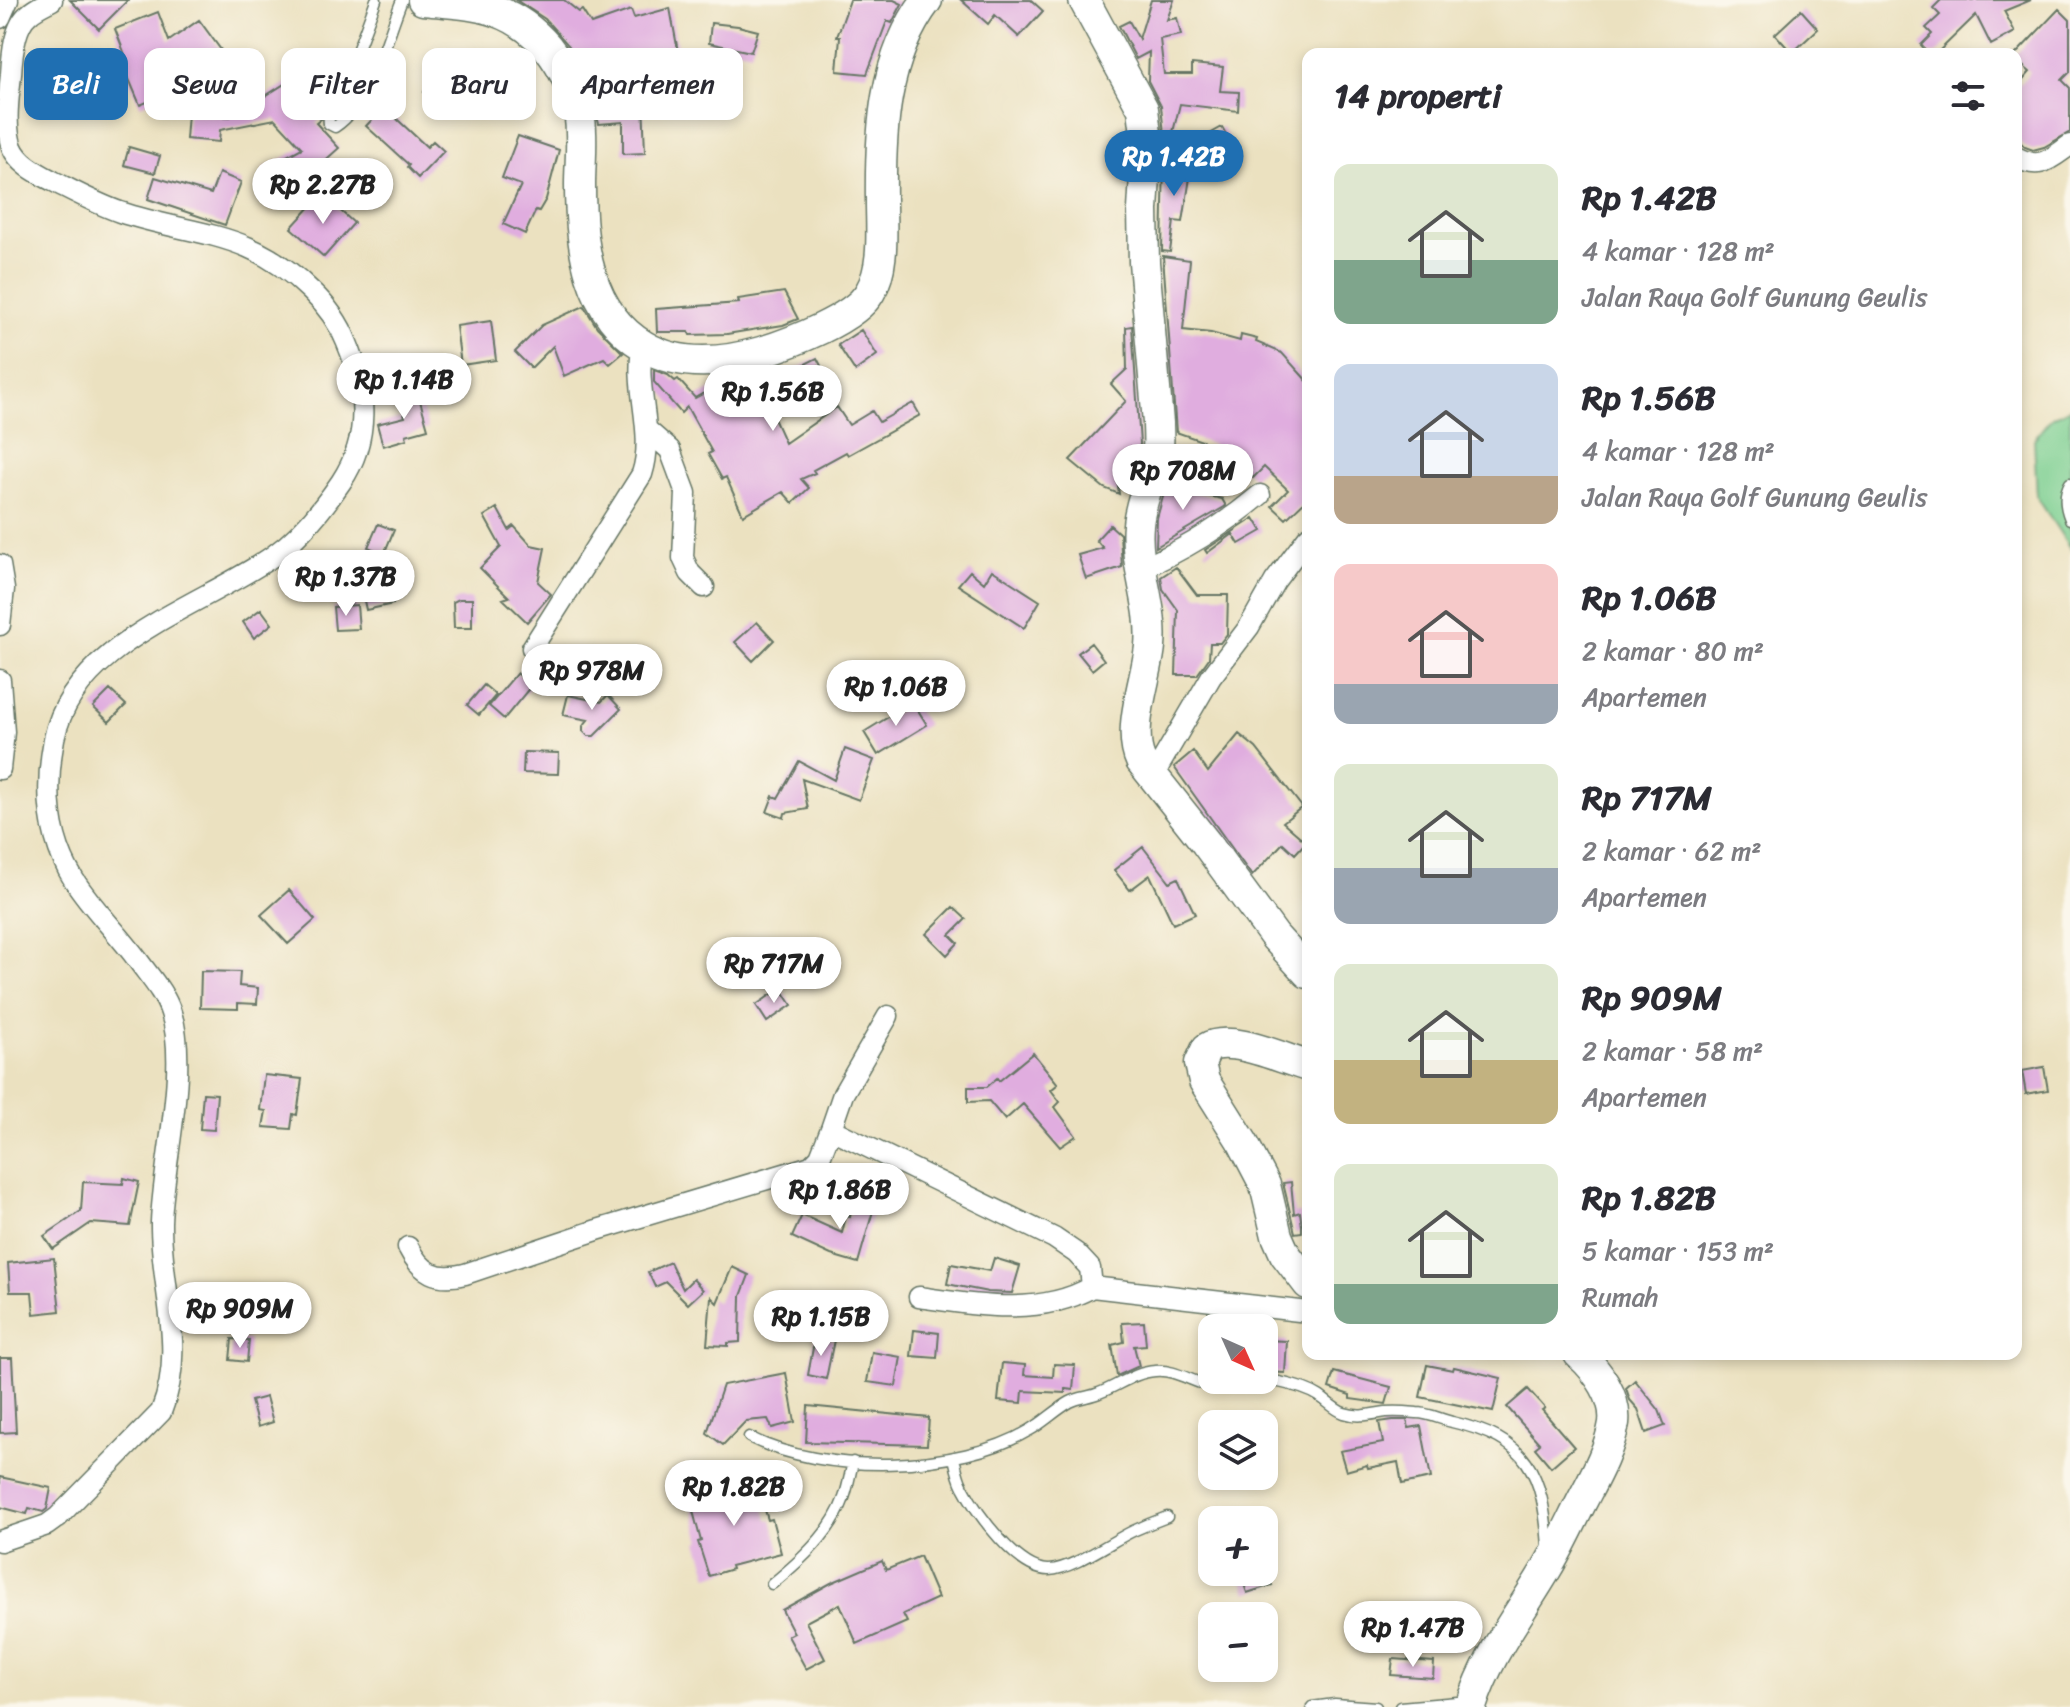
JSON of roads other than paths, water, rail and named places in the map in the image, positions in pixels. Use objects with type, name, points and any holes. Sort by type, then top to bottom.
[{"type":"main road","points":[[423,0],[474,4],[498,11],[534,34],[554,56],[572,90],[581,123],[581,213],[592,280],[605,309],[625,331],[643,346],[683,360],[735,360],[767,350],[834,323],[870,292],[879,260],[880,139],[888,90],[904,37],[927,0]]},
{"type":"main road","points":[[1084,0],[1138,99],[1145,123],[1144,262],[1158,449],[1138,523],[1140,569],[1149,607],[1150,635],[1136,746],[1141,761],[1275,937],[1302,966]]},
{"type":"main road","points":[[1302,1064],[1253,1048],[1223,1043],[1207,1048],[1200,1063],[1200,1072],[1210,1093],[1243,1143],[1265,1185],[1277,1236],[1285,1254],[1302,1276]]},
{"type":"main road","points":[[1472,1704],[1502,1636],[1549,1565],[1601,1463],[1614,1422],[1613,1405],[1606,1387],[1586,1360]]},
{"type":"street","points":[[0,18],[8,0]]},
{"type":"street","points":[[0,1541],[47,1525],[58,1517],[161,1412],[170,1391],[173,1372],[172,1318],[161,1245],[161,1218],[177,1075],[176,1032],[172,1015],[160,991],[116,930],[74,881],[56,844],[49,778],[56,728],[71,696],[116,650],[255,567],[299,534],[348,471],[360,442],[362,428],[363,397],[349,346],[326,306],[295,275],[258,249],[238,241],[122,212],[38,173],[20,160],[11,145],[9,112],[14,50],[19,26],[26,15],[52,0]]},
{"type":"street","points":[[2022,160],[2028,164],[2044,163],[2070,145]]},
{"type":"street","points":[[532,648],[642,474],[646,461],[644,386],[639,363],[643,346]]},
{"type":"street","points":[[646,429],[670,450],[686,493],[683,558],[690,573],[704,587]]},
{"type":"street","points":[[1140,569],[1179,553],[1260,495]]},
{"type":"street","points":[[1153,776],[1211,677],[1249,627],[1275,581],[1302,545]]},
{"type":"street","points":[[0,565],[4,589],[0,625]]},
{"type":"street","points":[[0,680],[4,732],[0,769]]},
{"type":"street","points":[[408,1247],[415,1261],[431,1273],[447,1279],[811,1166],[820,1157],[843,1094],[888,1016]]},
{"type":"street","points":[[831,1129],[1054,1238],[1076,1253],[1090,1268],[1092,1287]]},
{"type":"street","points":[[919,1297],[992,1307],[1051,1302],[1075,1297],[1092,1287],[1302,1311]]},
{"type":"lane","points":[[376,0],[351,65],[331,101],[328,120],[335,127],[367,88],[402,0]]},
{"type":"lane","points":[[2070,483],[2066,489],[2065,507],[2070,519]]},
{"type":"lane","points":[[749,1437],[775,1450],[819,1461],[888,1463],[954,1457],[1003,1444],[1069,1403],[1154,1370],[1218,1387],[1261,1380],[1279,1382],[1317,1395],[1346,1414],[1422,1413],[1498,1436],[1515,1447],[1533,1475],[1546,1514],[1549,1565]]},
{"type":"lane","points":[[954,1457],[962,1485],[979,1512],[1004,1543],[1024,1562],[1037,1569],[1051,1570],[1066,1565],[1167,1517]]},
{"type":"lane","points":[[772,1584],[802,1559],[824,1533],[843,1499],[853,1462]]},
{"type":"lane","points":[[1312,1707],[1335,1704],[1376,1707]]},
{"type":"lane","points":[[1400,1707],[1472,1704]]}]
